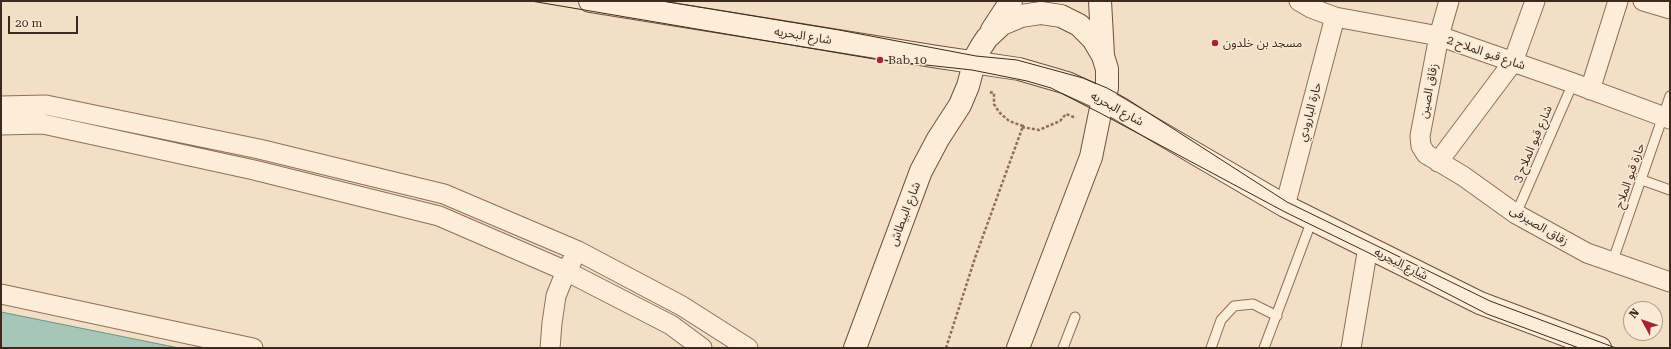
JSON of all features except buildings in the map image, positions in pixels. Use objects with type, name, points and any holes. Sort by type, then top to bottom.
[{"type":"main road","name":"شارع البحريه","points":[[590,1],[621,4],[1019,69],[1053,79],[1104,100],[1285,206],[1480,303],[1600,348]]},
{"type":"main road","points":[[987,38],[1011,1]]},
{"type":"main road","points":[[1100,1],[1103,56]]},
{"type":"main road","points":[[987,38],[1002,24],[1021,16],[1041,13],[1061,16],[1079,25],[1093,39],[1103,56],[1107,69],[1107,88],[1091,157],[1018,348]]},
{"type":"main road","name":"شارع البيطاش","points":[[855,348],[921,171],[938,139],[960,105],[968,86],[976,56],[987,38]]},
{"type":"street","name":"شارع قبو الملاح 2","points":[[1299,1],[1311,8],[1335,17],[1439,36],[1667,118]]},
{"type":"street","name":"زقاق الصين","points":[[1421,146],[1420,136],[1439,36],[1449,1]]},
{"type":"street","points":[[1438,162],[1513,62],[1535,1]]},
{"type":"street","points":[[1581,86],[1618,1]]},
{"type":"street","points":[[1643,1],[1670,9]]},
{"type":"street","name":"حارة البارودي","points":[[1285,206],[1335,17]]},
{"type":"street","points":[[1,106],[46,105],[259,149],[444,194],[578,251],[682,306],[748,348]]},
{"type":"street","points":[[1,125],[43,124],[254,170],[439,216],[566,271],[671,325],[702,348]]},
{"type":"street","name":"زقاق الصيرفى","points":[[1421,146],[1426,154],[1463,176],[1516,214],[1587,253],[1670,282]]},
{"type":"street","points":[[254,170],[259,149]]},
{"type":"street","points":[[1351,348],[1368,247]]},
{"type":"street","points":[[550,348],[556,296],[566,271],[578,251]]},
{"type":"street","points":[[1,294],[253,348]]},
{"type":"lane","name":"شارع قبو الملاح 3","points":[[1516,214],[1581,86]]},
{"type":"lane","name":"حارة قبو الملاح","points":[[1612,263],[1642,180],[1667,118],[1670,96]]},
{"type":"lane","points":[[1642,180],[1670,190]]},
{"type":"lane","points":[[1264,348],[1312,220]]},
{"type":"lane","points":[[1211,348],[1221,320],[1234,306],[1253,304],[1276,316]]},
{"type":"lane","points":[[1063,348],[1075,317]]},
{"type":"path","points":[[968,86],[994,93],[994,104],[999,112],[1009,121],[1022,127],[1039,130],[1060,121],[1066,114],[1097,126]]},
{"type":"path","points":[[946,348],[975,258],[1022,127]]},
{"type":"shaded area","points":[[1,312],[179,348],[1,348]]},
{"type":"tram line","points":[[531,1],[880,60],[972,70],[1027,81],[1051,88],[1285,212],[1367,252],[1487,314],[1579,348]]},
{"type":"tram line","points":[[662,1],[839,30],[976,56],[1017,60],[1083,78],[1107,88],[1127,99],[1287,202],[1490,301],[1616,348]]},
{"type":"place","name":"مسجد بن خلدون","points":[[1215,43]]},
{"type":"place","name":"Bab 10","points":[[880,60]]}]
